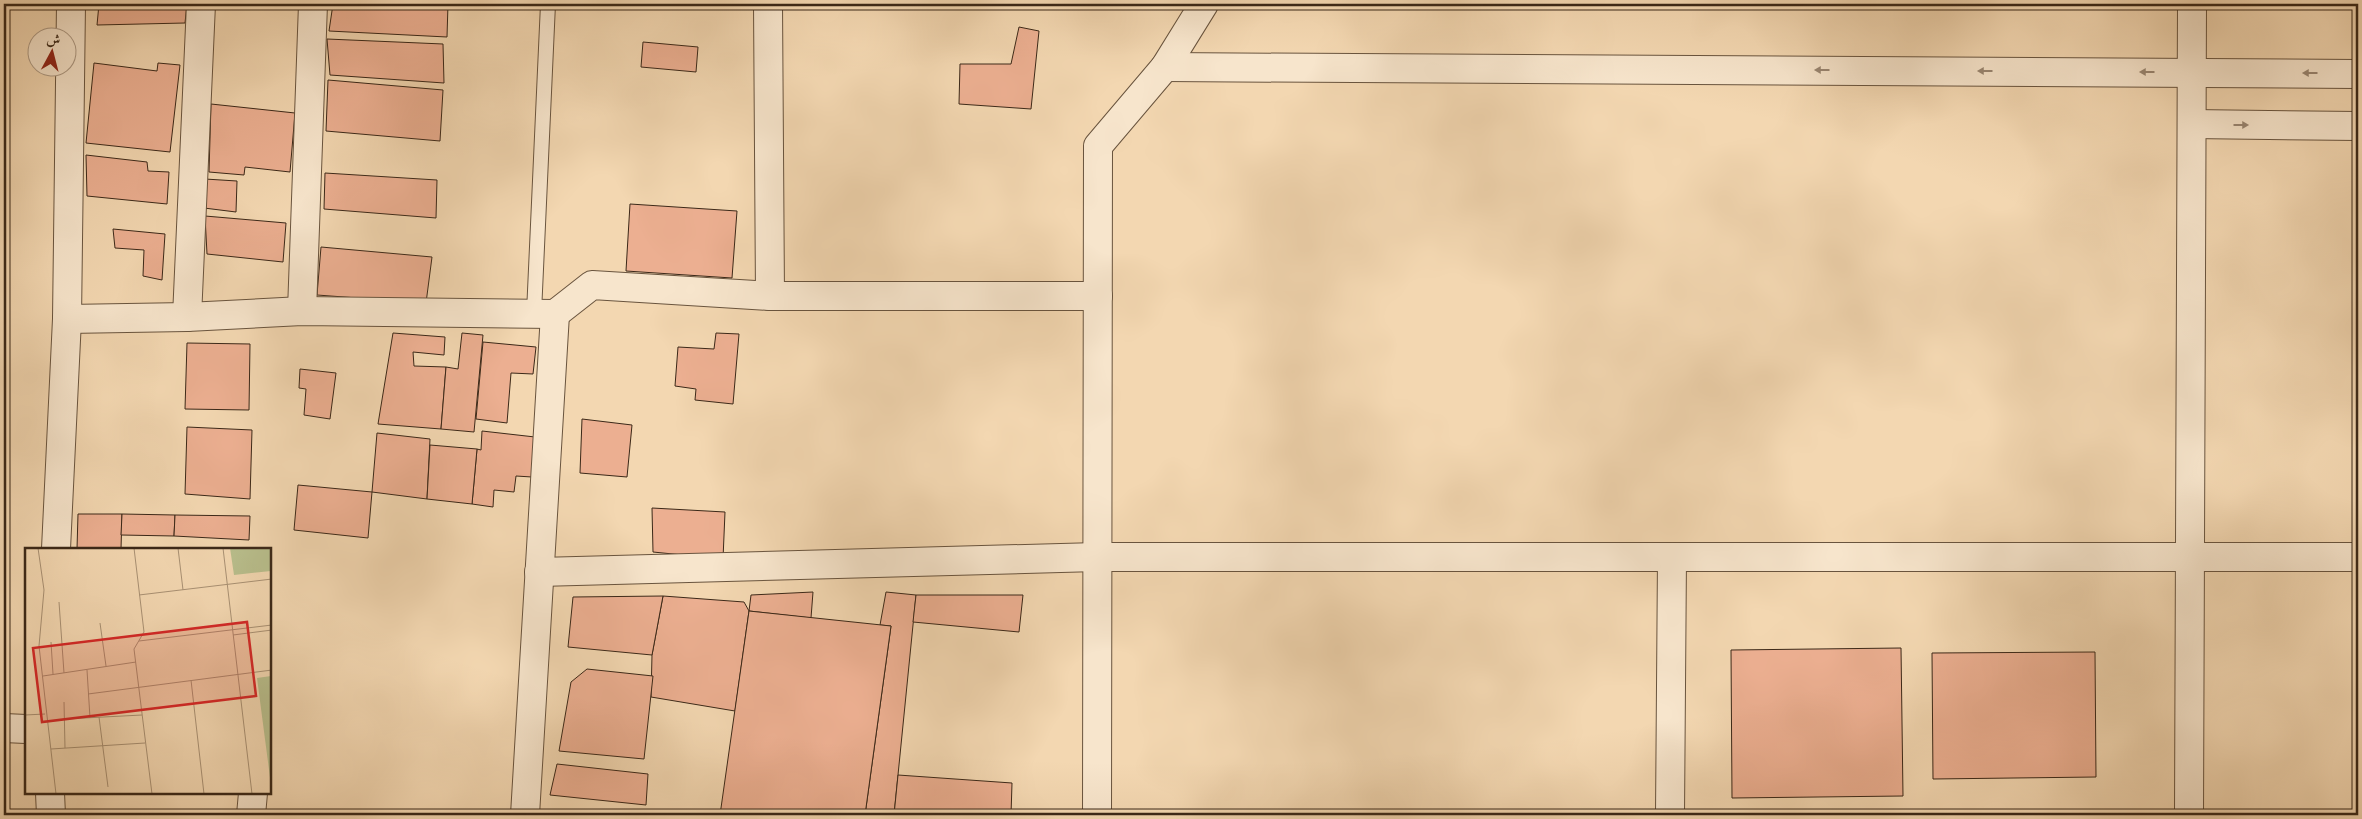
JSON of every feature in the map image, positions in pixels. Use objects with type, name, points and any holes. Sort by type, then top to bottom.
[{"type":"street","points":[[56,548],[67,319],[71,4]]},
{"type":"street","points":[[187,317],[201,4]]},
{"type":"street","points":[[302,312],[313,4]]},
{"type":"street","points":[[768,4],[770,296]]},
{"type":"street","points":[[1096,815],[1098,146],[1165,66],[1204,4]]},
{"type":"street","points":[[2189,815],[2192,4]]},
{"type":"street","points":[[1165,66],[2358,74]]},
{"type":"street","points":[[2192,124],[2358,126]]},
{"type":"street","points":[[67,319],[187,317],[302,312],[544,314],[592,285],[770,296],[1098,296]]},
{"type":"street","points":[[525,815],[540,572],[544,314]]},
{"type":"street","points":[[540,572],[1097,557],[2358,557]]},
{"type":"street","points":[[1670,815],[1672,557]]},
{"type":"street","points":[[4,728],[25,729]]},
{"type":"street","points":[[50,794],[51,815]]},
{"type":"street","points":[[251,815],[253,794]]},
{"type":"lane","points":[[544,314],[548,4]]},
{"type":"building","points":[[99,4],[187,4],[185,23],[97,25]]},
{"type":"building","points":[[333,4],[448,4],[447,37],[329,31]]},
{"type":"building","points":[[1019,27],[1039,31],[1031,109],[959,104],[960,64],[1011,64]]},
{"type":"building","points":[[327,39],[443,44],[444,83],[330,75]]},
{"type":"building","points":[[643,42],[698,47],[696,72],[641,67]]},
{"type":"building","points":[[94,63],[157,71],[158,63],[180,65],[170,152],[86,143]]},
{"type":"building","points":[[328,80],[443,90],[440,141],[326,131]]},
{"type":"building","points":[[211,104],[295,113],[290,172],[245,167],[244,175],[209,172]]},
{"type":"building","points":[[86,155],[147,162],[148,171],[169,172],[167,204],[87,196]]},
{"type":"building","points":[[325,173],[437,180],[436,218],[324,209]]},
{"type":"building","points":[[205,179],[237,181],[236,212],[204,208]]},
{"type":"building","points":[[630,204],[737,211],[732,278],[626,271]]},
{"type":"building","points":[[205,216],[286,223],[283,262],[207,254]]},
{"type":"building","points":[[113,229],[165,234],[162,280],[143,276],[144,250],[115,248]]},
{"type":"building","points":[[321,247],[432,257],[426,303],[317,295]]},
{"type":"building","points":[[393,333],[445,337],[444,355],[413,352],[414,366],[446,367],[441,429],[378,424]]},
{"type":"building","points":[[462,333],[483,335],[474,432],[441,429],[446,367],[458,369]]},
{"type":"building","points":[[716,333],[739,334],[733,404],[695,400],[696,389],[675,386],[678,347],[714,349]]},
{"type":"building","points":[[483,342],[536,347],[533,374],[511,373],[507,423],[476,419]]},
{"type":"building","points":[[187,343],[250,344],[249,410],[185,409]]},
{"type":"building","points":[[300,369],[336,373],[330,419],[304,415],[306,389],[299,388]]},
{"type":"building","points":[[582,419],[632,425],[627,477],[580,473]]},
{"type":"building","points":[[187,427],[252,430],[250,499],[185,494]]},
{"type":"building","points":[[482,431],[535,437],[532,477],[516,476],[514,492],[494,490],[493,507],[472,504],[477,449],[481,450]]},
{"type":"building","points":[[377,433],[430,439],[427,499],[372,492]]},
{"type":"building","points":[[430,445],[477,449],[472,504],[427,499]]},
{"type":"building","points":[[298,485],[372,492],[368,538],[294,530]]},
{"type":"building","points":[[652,508],[725,512],[723,559],[653,552]]},
{"type":"building","points":[[78,514],[122,514],[121,548],[77,548]]},
{"type":"building","points":[[122,514],[175,515],[174,536],[121,535]]},
{"type":"building","points":[[175,515],[250,516],[249,540],[174,536]]},
{"type":"building","points":[[813,592],[811,618],[749,611],[751,595]]},
{"type":"building","points":[[886,592],[916,595],[894,815],[865,815],[891,626],[880,625]]},
{"type":"building","points":[[916,595],[1023,595],[1019,632],[913,622]]},
{"type":"building","points":[[663,596],[744,602],[749,611],[735,711],[651,697],[652,655]]},
{"type":"building","points":[[663,596],[652,655],[568,647],[573,597]]},
{"type":"building","points":[[749,611],[891,626],[865,815],[720,815]]},
{"type":"building","points":[[1901,648],[1903,796],[1732,798],[1731,650]]},
{"type":"building","points":[[2095,652],[2096,777],[1933,779],[1932,653]]},
{"type":"building","points":[[587,669],[653,676],[644,759],[559,751],[571,682]]},
{"type":"building","points":[[557,764],[648,774],[646,805],[550,795]]},
{"type":"building","points":[[898,775],[1012,783],[1011,815],[894,815]]},
{"type":"building","points":[[2096,811],[2096,815],[1930,815],[1930,812]]}]
